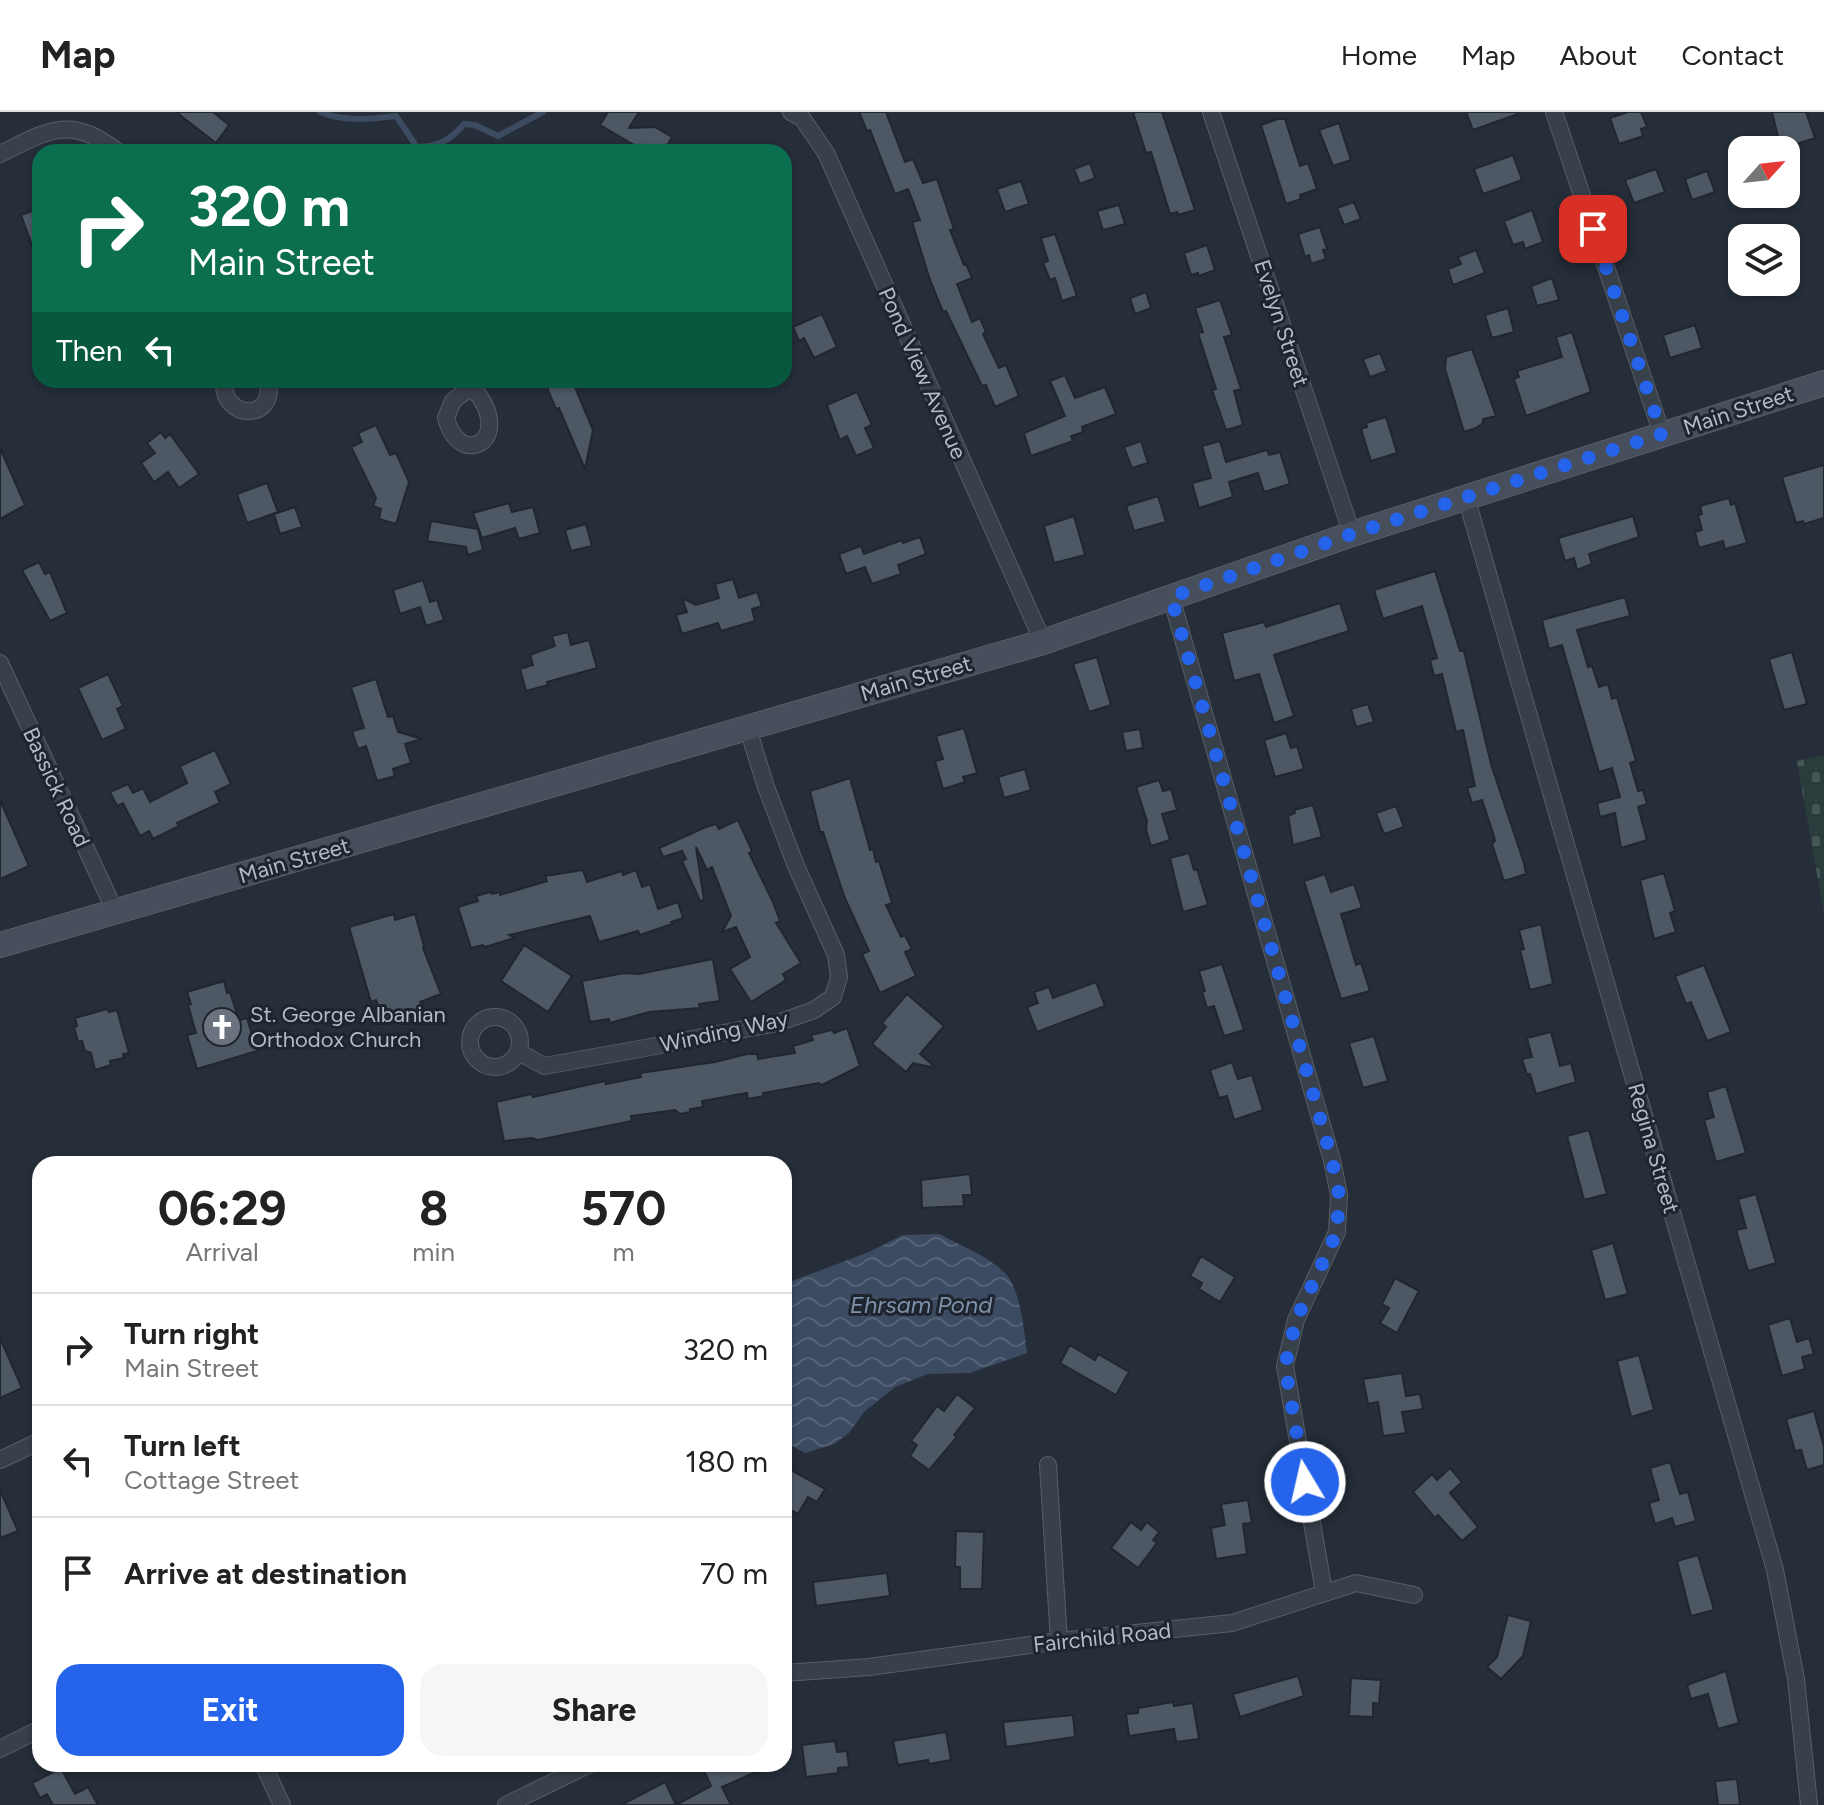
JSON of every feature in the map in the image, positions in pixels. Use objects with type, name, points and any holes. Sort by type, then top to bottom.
[{"type":"main road","name":"Main Street","points":[[0,945],[1043,642],[1352,534],[1824,383]]},
{"type":"street","name":"Pond View Avenue","points":[[791,112],[802,118],[826,153],[1043,642]]},
{"type":"street","name":"Evelyn Street","points":[[1211,112],[1352,534]]},
{"type":"street","points":[[1554,112],[1662,434]]},
{"type":"street","points":[[0,154],[41,135],[74,128],[90,132],[107,144]]},
{"type":"street","points":[[223,388],[229,402],[247,412],[264,405],[267,388]]},
{"type":"street","name":"Regina Street","points":[[1466,497],[1775,1570],[1796,1679],[1809,1805]]},
{"type":"street","points":[[1171,597],[1332,1160],[1339,1195],[1337,1232],[1296,1320],[1285,1366],[1324,1592]]},
{"type":"street","name":"Bassick Road","points":[[0,663],[115,911]]},
{"type":"street","name":"Winding Way","points":[[519,1052],[544,1066],[630,1051],[777,1023],[814,1010],[833,997],[839,977],[836,955],[796,866],[747,726]]},
{"type":"street","points":[[0,1460],[32,1445]]},
{"type":"street","points":[[1048,1465],[1059,1641]]},
{"type":"street","name":"Fairchild Road","points":[[792,1672],[869,1667],[1059,1641],[1232,1623],[1356,1583],[1414,1595]]},
{"type":"street","points":[[0,1749],[32,1733]]},
{"type":"street","points":[[267,1772],[282,1805]]},
{"type":"street","points":[[506,1805],[574,1772]]},
{"type":"green space","points":[[1824,755],[1824,914],[1797,761]]},
{"type":"water","name":"Ehrsam Pond","points":[[939,1234],[982,1256],[1005,1273],[1018,1300],[1027,1353],[970,1373],[928,1374],[895,1387],[864,1412],[849,1433],[834,1444],[805,1453],[792,1446],[792,1281],[869,1252],[903,1235]]},
{"type":"building","points":[[176,112],[213,112],[229,125],[216,143]]},
{"type":"building","points":[[608,112],[639,112],[629,128],[655,127],[672,137],[668,144],[632,144],[600,125]]},
{"type":"building","points":[[859,112],[886,112],[905,162],[913,159],[923,183],[937,179],[954,229],[950,230],[972,278],[957,284],[972,322],[980,318],[986,332],[983,334],[999,368],[1006,365],[1019,396],[995,407],[986,385],[982,386],[946,311],[943,312],[930,280],[912,222],[920,220],[908,189],[895,194],[870,130],[867,131]]},
{"type":"building","points":[[1133,112],[1162,112],[1195,210],[1170,214],[1151,152],[1146,153]]},
{"type":"building","points":[[1466,112],[1518,112],[1518,114],[1473,130]]},
{"type":"building","points":[[1628,112],[1641,112],[1647,127],[1641,129],[1643,136],[1619,144],[1610,118]]},
{"type":"building","points":[[1772,112],[1806,112],[1815,138],[1800,143],[1800,136],[1778,136]]},
{"type":"building","points":[[1285,119],[1300,166],[1308,163],[1317,189],[1286,204],[1261,125]]},
{"type":"building","points":[[1339,123],[1351,160],[1333,166],[1319,130]]},
{"type":"building","points":[[1513,155],[1522,180],[1483,194],[1474,169]]},
{"type":"building","points":[[1090,163],[1095,178],[1080,184],[1074,169]]},
{"type":"building","points":[[1656,169],[1665,192],[1634,203],[1625,180]]},
{"type":"building","points":[[1707,171],[1715,192],[1692,200],[1685,179]]},
{"type":"building","points":[[1021,181],[1029,204],[1005,212],[997,189]]},
{"type":"building","points":[[1354,202],[1361,219],[1344,225],[1337,208]]},
{"type":"building","points":[[1119,205],[1125,224],[1103,230],[1097,211]]},
{"type":"building","points":[[1532,210],[1543,242],[1525,249],[1523,242],[1513,245],[1504,221]]},
{"type":"building","points":[[32,211],[32,245],[21,215]]},
{"type":"building","points":[[1320,227],[1327,249],[1323,250],[1326,259],[1311,264],[1309,255],[1305,257],[1298,234]]},
{"type":"building","points":[[1055,234],[1077,296],[1062,301],[1055,278],[1050,280],[1043,263],[1048,261],[1041,238]]},
{"type":"building","points":[[1207,245],[1215,270],[1199,276],[1198,273],[1191,275],[1184,253]]},
{"type":"building","points":[[1476,250],[1485,273],[1453,285],[1448,269],[1461,264],[1458,257]]},
{"type":"building","points":[[1552,278],[1559,300],[1537,306],[1531,286]]},
{"type":"building","points":[[1146,292],[1151,308],[1135,314],[1130,298]]},
{"type":"building","points":[[1220,300],[1232,335],[1224,337],[1241,389],[1234,391],[1243,425],[1226,430],[1212,390],[1216,389],[1198,333],[1203,332],[1195,308]]},
{"type":"building","points":[[1508,308],[1514,332],[1492,338],[1485,315]]},
{"type":"building","points":[[822,314],[837,347],[814,358],[804,338],[799,341],[793,327]]},
{"type":"building","points":[[1695,325],[1702,348],[1670,358],[1663,335]]},
{"type":"building","points":[[1572,332],[1591,392],[1526,416],[1514,379],[1519,377],[1517,371],[1562,357],[1556,337]]},
{"type":"building","points":[[1472,349],[1496,416],[1483,419],[1483,423],[1476,428],[1464,432],[1445,369],[1446,357]]},
{"type":"building","points":[[1380,353],[1387,371],[1370,377],[1363,359]]},
{"type":"building","points":[[1065,375],[1075,398],[1105,387],[1116,414],[1082,427],[1083,432],[1071,436],[1073,441],[1031,456],[1024,433],[1065,416],[1050,381]]},
{"type":"building","points":[[547,388],[575,388],[593,430],[585,469],[559,408],[556,409]]},
{"type":"building","points":[[857,392],[872,425],[865,428],[874,448],[856,456],[847,436],[840,440],[827,405]]},
{"type":"building","points":[[1386,417],[1397,453],[1371,461],[1361,429],[1367,427],[1366,423]]},
{"type":"building","points":[[376,425],[390,455],[396,453],[409,482],[396,524],[379,519],[381,509],[373,506],[376,498],[351,447],[362,442],[358,433]]},
{"type":"building","points":[[161,432],[165,438],[170,434],[199,474],[179,488],[168,472],[154,482],[141,463],[155,453],[147,443]]},
{"type":"building","points":[[1141,441],[1148,463],[1132,468],[1124,447]]},
{"type":"building","points":[[1220,441],[1226,462],[1267,450],[1269,455],[1280,452],[1290,484],[1264,492],[1258,473],[1229,482],[1233,497],[1199,508],[1192,483],[1211,478],[1202,446]]},
{"type":"building","points":[[0,448],[25,505],[0,519]]},
{"type":"building","points":[[1824,465],[1824,518],[1796,523],[1782,477]]},
{"type":"building","points":[[267,483],[278,512],[247,523],[237,494]]},
{"type":"building","points":[[1158,496],[1166,522],[1134,531],[1126,506]]},
{"type":"building","points":[[1729,498],[1731,505],[1735,503],[1747,543],[1725,549],[1723,541],[1699,548],[1695,532],[1702,530],[1698,515],[1702,514],[1700,506]]},
{"type":"building","points":[[509,503],[512,512],[533,507],[540,533],[519,539],[515,528],[482,538],[473,513]]},
{"type":"building","points":[[295,507],[302,527],[280,534],[274,514]]},
{"type":"building","points":[[1074,516],[1085,555],[1054,563],[1044,526]]},
{"type":"building","points":[[1633,516],[1639,537],[1589,554],[1592,564],[1577,570],[1574,558],[1565,561],[1558,538]]},
{"type":"building","points":[[431,521],[478,529],[483,550],[468,555],[466,547],[427,541]]},
{"type":"building","points":[[586,524],[592,546],[571,551],[565,530]]},
{"type":"building","points":[[920,537],[926,554],[898,565],[901,574],[872,584],[865,567],[846,574],[839,554],[861,546],[864,554]]},
{"type":"building","points":[[39,562],[45,574],[50,572],[67,613],[50,621],[22,570]]},
{"type":"building","points":[[1435,571],[1460,651],[1464,651],[1491,764],[1524,863],[1526,874],[1504,881],[1482,800],[1472,803],[1467,788],[1475,786],[1463,730],[1456,732],[1442,674],[1434,676],[1430,660],[1437,658],[1422,606],[1383,619],[1374,590]]},
{"type":"building","points":[[733,579],[739,598],[757,592],[762,606],[752,609],[755,621],[721,631],[718,623],[682,634],[676,615],[687,612],[682,598],[696,605],[719,598],[715,584]]},
{"type":"building","points":[[423,580],[430,602],[437,600],[444,620],[426,626],[420,607],[400,614],[393,590]]},
{"type":"building","points":[[1625,597],[1630,616],[1577,630],[1588,667],[1592,666],[1599,687],[1608,684],[1612,699],[1617,697],[1636,761],[1630,763],[1638,791],[1643,790],[1647,804],[1638,807],[1647,840],[1621,848],[1615,813],[1600,817],[1597,803],[1620,797],[1612,768],[1599,772],[1562,645],[1549,649],[1542,620]]},
{"type":"building","points":[[1340,603],[1349,631],[1274,655],[1294,716],[1274,723],[1259,674],[1234,681],[1222,633],[1264,622],[1266,627]]},
{"type":"building","points":[[568,632],[571,645],[589,640],[597,668],[526,691],[520,669],[533,665],[530,655],[555,646],[552,636]]},
{"type":"building","points":[[1792,652],[1807,704],[1784,710],[1769,659]]},
{"type":"building","points":[[1097,657],[1111,705],[1089,712],[1073,664]]},
{"type":"building","points":[[108,674],[123,706],[117,709],[126,729],[102,740],[78,688]]},
{"type":"building","points":[[376,679],[388,717],[393,716],[398,732],[422,739],[405,744],[411,763],[393,769],[395,776],[377,781],[366,746],[358,749],[352,731],[364,728],[351,687]]},
{"type":"building","points":[[1368,704],[1374,722],[1356,727],[1351,709]]},
{"type":"building","points":[[964,728],[977,773],[963,777],[965,782],[943,789],[935,761],[943,759],[936,736]]},
{"type":"building","points":[[1140,729],[1143,748],[1126,751],[1122,732]]},
{"type":"building","points":[[1286,733],[1291,748],[1297,746],[1304,769],[1275,777],[1264,740]]},
{"type":"building","points":[[215,750],[231,784],[215,792],[220,803],[177,823],[179,826],[153,839],[149,831],[140,836],[123,803],[117,806],[110,792],[128,784],[133,793],[143,788],[150,802],[187,783],[180,766]]},
{"type":"building","points":[[1025,769],[1031,790],[1004,798],[998,777]]},
{"type":"building","points":[[850,778],[870,850],[873,849],[876,862],[879,861],[892,903],[886,905],[901,937],[905,935],[912,949],[905,952],[916,976],[880,993],[862,954],[869,951],[844,896],[823,832],[820,832],[810,791]]},
{"type":"building","points":[[1159,780],[1163,791],[1171,789],[1177,810],[1162,814],[1170,840],[1151,846],[1136,787]]},
{"type":"building","points":[[0,800],[29,866],[0,879]]},
{"type":"building","points":[[1313,805],[1322,837],[1293,845],[1288,816],[1295,813],[1294,810]]},
{"type":"building","points":[[1396,806],[1404,827],[1384,834],[1376,813]]},
{"type":"building","points":[[738,820],[752,851],[749,853],[773,902],[780,921],[776,923],[801,963],[783,974],[786,980],[751,1002],[730,969],[750,957],[736,927],[722,932],[731,916],[712,867],[707,870],[696,847],[704,900],[700,901],[682,861],[686,859],[682,851],[663,857],[659,848],[706,827],[716,824],[719,829]]},
{"type":"building","points":[[1189,853],[1208,905],[1183,912],[1170,858]]},
{"type":"building","points":[[583,870],[587,882],[636,870],[642,887],[650,884],[658,909],[678,902],[683,918],[640,935],[638,931],[599,942],[590,916],[509,935],[514,938],[471,948],[458,907],[478,901],[476,896],[490,892],[500,892],[500,895],[547,881],[545,876]]},
{"type":"building","points":[[1664,873],[1675,911],[1670,913],[1676,932],[1654,939],[1640,880]]},
{"type":"building","points":[[1325,874],[1331,892],[1354,884],[1362,908],[1341,914],[1356,965],[1361,963],[1370,991],[1341,999],[1304,881]]},
{"type":"building","points":[[394,914],[395,920],[415,914],[423,948],[441,994],[420,1002],[423,1007],[385,1022],[376,1000],[371,1002],[349,927]]},
{"type":"building","points":[[1541,924],[1553,984],[1530,990],[1520,950],[1524,949],[1519,930]]},
{"type":"building","points":[[524,945],[572,976],[548,1012],[501,981]]},
{"type":"building","points":[[713,959],[720,1001],[699,1004],[700,1008],[649,1012],[610,1023],[609,1019],[590,1022],[582,981],[624,973],[639,974]]},
{"type":"building","points":[[1222,964],[1244,1030],[1224,1036],[1214,1006],[1207,1008],[1199,971]]},
{"type":"building","points":[[1704,965],[1731,1032],[1707,1041],[1691,1002],[1686,1004],[1675,976]]},
{"type":"building","name":"St. George Albanian Orthodox Church","points":[[224,981],[239,1020],[247,1018],[257,1051],[197,1069],[187,1035],[196,1033],[187,992]]},
{"type":"building","points":[[1096,982],[1105,1006],[1037,1032],[1027,1007],[1038,1003],[1034,992],[1049,987],[1053,998]]},
{"type":"building","points":[[907,994],[944,1026],[920,1054],[936,1068],[913,1063],[906,1072],[872,1044],[886,1027],[882,1023]]},
{"type":"building","points":[[107,1009],[109,1012],[117,1010],[129,1053],[123,1054],[124,1058],[110,1061],[111,1065],[95,1070],[91,1053],[85,1051],[82,1041],[78,1042],[75,1018]]},
{"type":"building","points":[[847,1028],[860,1066],[822,1085],[763,1093],[764,1096],[748,1099],[747,1093],[702,1101],[703,1107],[680,1114],[675,1110],[631,1116],[632,1121],[538,1140],[504,1141],[496,1102],[605,1081],[606,1084],[641,1077],[640,1073],[747,1054],[757,1054],[758,1059],[795,1053],[793,1046],[813,1040],[811,1035],[832,1030],[834,1033]]},
{"type":"building","points":[[1551,1032],[1560,1066],[1571,1063],[1576,1082],[1536,1094],[1522,1059],[1532,1057],[1527,1038]]},
{"type":"building","points":[[1374,1036],[1388,1081],[1363,1088],[1349,1043]]},
{"type":"building","points":[[1232,1062],[1238,1079],[1252,1075],[1263,1110],[1234,1120],[1227,1096],[1219,1098],[1210,1070]]},
{"type":"building","points":[[1726,1086],[1746,1153],[1716,1162],[1704,1120],[1714,1117],[1707,1092]]},
{"type":"building","points":[[1589,1130],[1607,1194],[1584,1200],[1567,1136]]},
{"type":"building","points":[[970,1174],[972,1195],[963,1195],[964,1206],[922,1208],[921,1180]]},
{"type":"building","points":[[1756,1194],[1776,1263],[1748,1271],[1736,1230],[1746,1228],[1738,1199]]},
{"type":"building","points":[[1613,1243],[1628,1294],[1605,1300],[1591,1250]]},
{"type":"building","points":[[1201,1256],[1235,1277],[1220,1302],[1199,1289],[1202,1283],[1190,1276]]},
{"type":"building","points":[[1395,1278],[1419,1291],[1397,1333],[1380,1323],[1389,1308],[1382,1304]]},
{"type":"building","points":[[1790,1318],[1797,1342],[1809,1338],[1814,1354],[1802,1357],[1805,1369],[1782,1376],[1768,1325]]},
{"type":"building","points":[[0,1338],[22,1388],[0,1398]]},
{"type":"building","points":[[1070,1345],[1095,1360],[1098,1354],[1129,1372],[1116,1395],[1060,1363]]},
{"type":"building","points":[[1639,1355],[1654,1410],[1631,1417],[1617,1361]]},
{"type":"building","points":[[1402,1373],[1406,1396],[1420,1394],[1423,1409],[1402,1412],[1406,1433],[1383,1436],[1378,1402],[1368,1404],[1363,1379]]},
{"type":"building","points":[[957,1394],[975,1408],[954,1435],[957,1437],[929,1470],[910,1456],[917,1445],[911,1441],[937,1406],[944,1411]]},
{"type":"building","points":[[1814,1411],[1824,1447],[1824,1465],[1807,1470],[1801,1450],[1795,1451],[1786,1419]]},
{"type":"building","points":[[1670,1462],[1680,1494],[1688,1492],[1696,1521],[1675,1527],[1672,1518],[1655,1524],[1649,1503],[1659,1500],[1650,1468]]},
{"type":"building","points":[[1450,1468],[1462,1482],[1450,1493],[1478,1527],[1462,1541],[1438,1515],[1435,1518],[1413,1492],[1432,1474],[1437,1480]]},
{"type":"building","points":[[792,1471],[825,1489],[817,1502],[808,1497],[798,1514],[792,1511]]},
{"type":"building","points":[[0,1490],[18,1531],[0,1538]]},
{"type":"building","points":[[1248,1500],[1252,1523],[1243,1524],[1247,1554],[1216,1559],[1211,1528],[1225,1525],[1221,1504]]},
{"type":"building","points":[[1131,1522],[1141,1530],[1147,1522],[1159,1532],[1153,1540],[1157,1543],[1138,1568],[1111,1548]]},
{"type":"building","points":[[956,1531],[984,1532],[982,1589],[960,1589],[960,1567],[955,1567]]},
{"type":"building","points":[[1698,1555],[1714,1610],[1691,1616],[1677,1561]]},
{"type":"building","points":[[887,1573],[890,1596],[816,1606],[813,1582]]},
{"type":"building","points":[[1508,1615],[1531,1621],[1523,1656],[1501,1679],[1487,1667],[1497,1657]]},
{"type":"building","points":[[1726,1671],[1739,1723],[1718,1729],[1708,1694],[1691,1699],[1687,1685]]},
{"type":"building","points":[[1298,1676],[1304,1696],[1240,1717],[1233,1694]]},
{"type":"building","points":[[1351,1678],[1381,1680],[1379,1704],[1373,1703],[1373,1717],[1349,1716]]},
{"type":"building","points":[[1173,1702],[1174,1706],[1193,1703],[1199,1739],[1176,1742],[1174,1729],[1129,1736],[1126,1714],[1138,1713],[1138,1708]]},
{"type":"building","points":[[1073,1715],[1075,1737],[1006,1747],[1003,1722]]},
{"type":"building","points":[[946,1732],[951,1760],[898,1765],[893,1741]]},
{"type":"building","points":[[835,1741],[837,1752],[847,1751],[849,1767],[838,1768],[838,1773],[806,1777],[802,1745]]},
{"type":"building","points":[[53,1772],[63,1772],[75,1794],[88,1787],[98,1805],[53,1805],[47,1794],[40,1798],[32,1783]]},
{"type":"building","points":[[705,1772],[756,1772],[722,1787],[731,1805],[676,1805],[711,1786]]},
{"type":"building","points":[[1737,1779],[1740,1805],[1718,1805],[1715,1781]]},
{"type":"building","points":[[665,1782],[676,1805],[621,1805]]},
{"type":"waterway","points":[[320,112],[348,118],[396,116],[415,144]]},
{"type":"waterway","points":[[437,144],[464,124],[475,125],[498,136],[543,112]]},
{"type":"place","name":"St. George Albanian Orthodox Church","points":[[222,1027]]},
{"type":"route","points":[[1305,1482],[1285,1366],[1296,1320],[1337,1232],[1339,1195],[1332,1160],[1171,597],[1352,534],[1662,434],[1593,229]]}]
